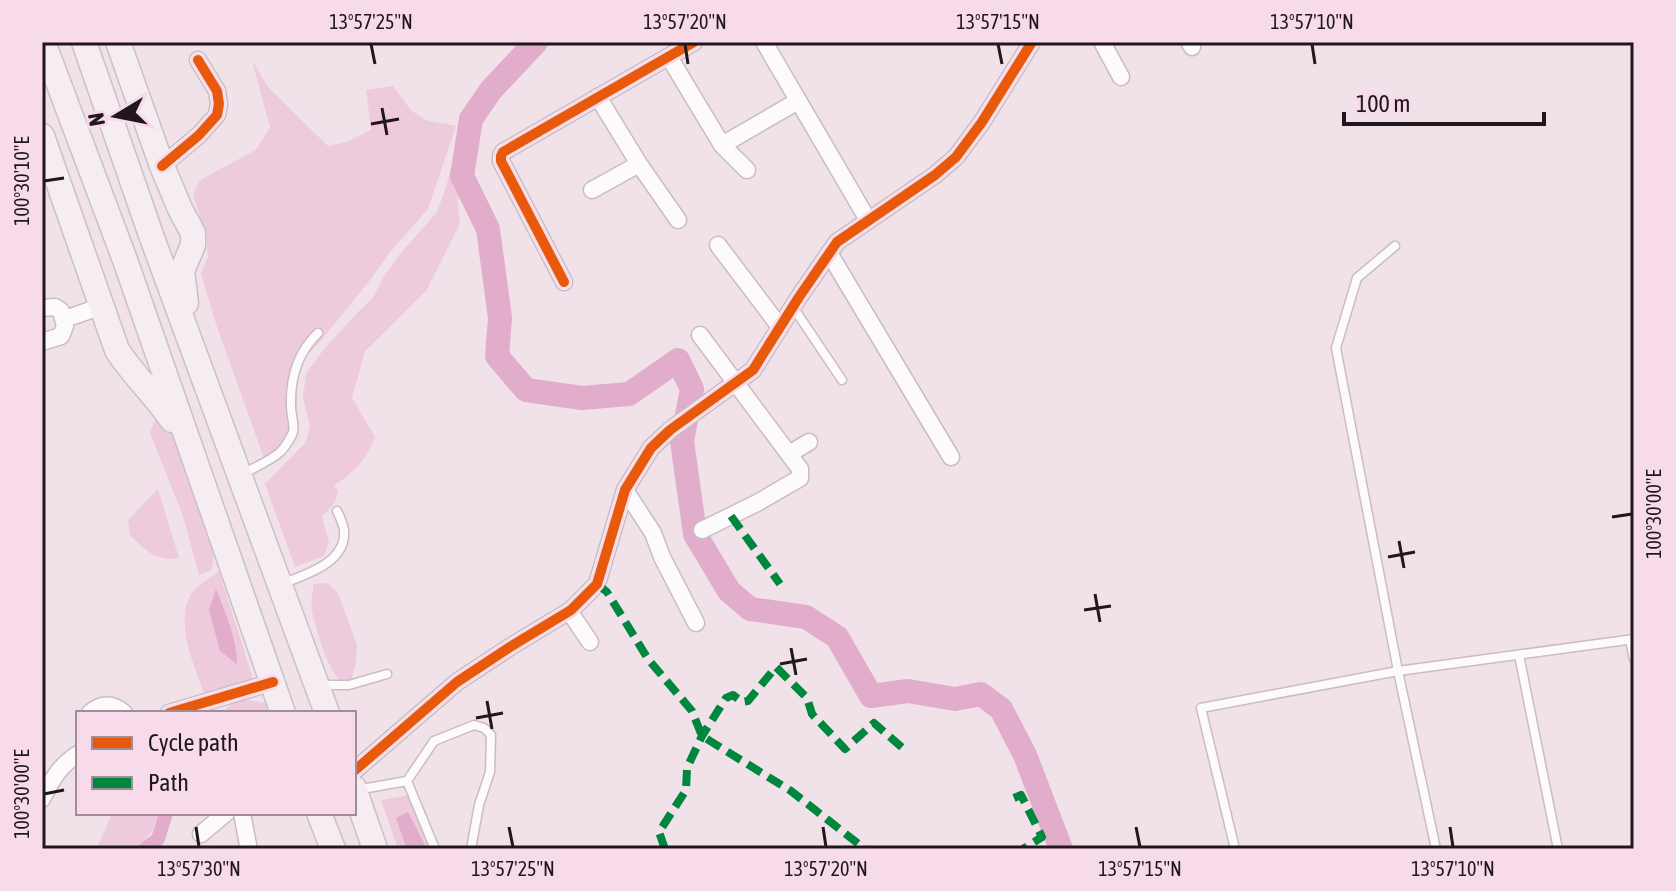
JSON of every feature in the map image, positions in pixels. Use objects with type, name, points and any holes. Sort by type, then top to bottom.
[{"type":"main road","points":[[43,42],[282,711]]},
{"type":"main road","points":[[84,42],[151,235],[326,711]]},
{"type":"main road","points":[[118,42],[162,166],[193,233],[193,245],[182,271],[190,338]]},
{"type":"main road","points":[[42,136],[47,167],[117,350],[162,405],[188,445]]},
{"type":"main road","points":[[151,235],[169,243],[182,241],[186,234],[181,211]]},
{"type":"main road","points":[[105,312],[120,339],[129,342],[139,330],[141,309]]},
{"type":"main road","points":[[356,795],[375,849]]},
{"type":"main road","points":[[320,815],[333,849]]},
{"type":"street","points":[[564,282],[501,161],[503,152],[694,42]]},
{"type":"street","points":[[764,42],[868,220]]},
{"type":"street","points":[[356,769],[457,682],[569,611],[597,584],[625,490],[651,448],[670,430],[753,370],[837,242],[935,175],[956,157],[1032,42]]},
{"type":"street","points":[[1102,42],[1121,77]]},
{"type":"street","points":[[669,57],[722,145],[747,170]]},
{"type":"street","points":[[162,166],[199,135],[217,115],[217,91],[198,60]]},
{"type":"street","points":[[598,97],[678,220]]},
{"type":"street","points":[[722,145],[798,101]]},
{"type":"street","points":[[592,190],[639,164]]},
{"type":"street","points":[[718,245],[780,327]]},
{"type":"street","points":[[829,253],[951,457]]},
{"type":"street","points":[[42,308],[55,307],[65,319],[61,336],[42,342]]},
{"type":"street","points":[[65,319],[105,312]]},
{"type":"street","points":[[700,335],[802,475],[757,503],[702,530]]},
{"type":"street","points":[[789,454],[809,442]]},
{"type":"street","points":[[625,490],[653,533],[696,623]]},
{"type":"street","points":[[569,611],[590,642]]},
{"type":"street","points":[[176,711],[273,682]]},
{"type":"street","points":[[93,711],[109,705],[122,711]]},
{"type":"street","points":[[42,799],[54,775],[76,755]]},
{"type":"street","points":[[201,834],[224,815]]},
{"type":"street","points":[[242,815],[248,845]]},
{"type":"lane","points":[[1395,246],[1357,278],[1336,348],[1398,671],[1436,849]]},
{"type":"lane","points":[[793,306],[842,380]]},
{"type":"lane","points":[[240,476],[280,452],[291,437],[294,430],[293,376],[299,357],[318,333]]},
{"type":"lane","points":[[280,585],[320,569],[338,552],[343,542],[344,528],[337,511]]},
{"type":"lane","points":[[1235,849],[1201,708],[1398,671],[1632,640],[1634,659]]},
{"type":"lane","points":[[1519,655],[1558,849]]},
{"type":"lane","points":[[316,685],[349,685],[387,674]]},
{"type":"lane","points":[[356,789],[407,781],[434,741],[469,726],[479,725],[491,735],[490,772],[479,805],[471,849]]},
{"type":"lane","points":[[407,781],[435,849]]},
{"type":"shaded area","points":[[252,60],[268,87],[328,146],[347,142],[371,130],[366,90],[393,86],[419,116],[456,126],[428,209],[319,343],[296,366],[297,417],[290,445],[264,458],[201,274],[208,257],[206,235],[193,195],[200,180],[256,150],[270,128]]},
{"type":"shaded area","points":[[462,129],[458,203],[460,224],[426,291],[365,351],[352,398],[375,437],[359,465],[334,485],[338,492],[335,502],[322,517],[329,542],[324,556],[295,567],[265,484],[306,442],[310,425],[303,398],[306,374],[324,349],[372,299],[400,254],[437,212]]},
{"type":"shaded area","points":[[157,415],[171,433],[214,548],[212,570],[199,575],[183,516],[150,433]]},
{"type":"shaded area","points":[[158,489],[179,558],[157,556],[130,535],[128,520]]},
{"type":"shaded area","points":[[219,571],[253,679],[205,695],[188,646],[186,607],[196,589]]},
{"type":"shaded area","points":[[327,583],[338,593],[357,645],[351,681],[344,684],[328,662],[312,611],[313,584]]},
{"type":"shaded area","points":[[216,589],[233,635],[237,664],[220,651],[209,610]]},
{"type":"shaded area","points":[[238,698],[270,704],[273,711],[223,711]]},
{"type":"shaded area","points":[[415,794],[436,849],[398,849],[381,800]]},
{"type":"shaded area","points":[[408,812],[427,849],[407,849],[396,818]]},
{"type":"shaded area","points":[[111,815],[157,815],[152,832],[135,849],[97,849]]},
{"type":"waterway","points":[[536,42],[491,90],[471,119],[462,176],[488,229],[500,318],[497,356],[526,390],[582,398],[629,394],[678,360],[692,389],[682,441],[695,534],[729,591],[750,609],[806,617],[837,637],[871,696],[908,691],[955,699],[981,694],[1001,709],[1025,755],[1061,849]]},
{"type":"waterway","points":[[145,849],[158,839],[165,815]]},
{"type":"marked path","points":[[731,516],[780,584]]},
{"type":"marked path","points":[[597,584],[607,592],[648,659],[692,711],[702,736],[791,791],[865,849]]},
{"type":"marked path","points":[[665,849],[659,832],[686,790],[687,768],[702,736],[726,698],[733,695],[742,702],[748,701],[776,667],[807,698],[812,714],[845,749],[874,723],[906,751]]},
{"type":"marked path","points":[[1014,798],[1021,795],[1042,837],[1023,849]]},
{"type":"cycle path","points":[[564,282],[501,161],[503,152],[694,42]]},
{"type":"cycle path","points":[[356,769],[457,682],[571,610],[597,584],[625,490],[651,448],[670,430],[753,370],[837,242],[935,175],[956,157],[1032,42]]},
{"type":"cycle path","points":[[162,166],[199,135],[217,115],[217,91],[198,60]]},
{"type":"cycle path","points":[[176,711],[273,682]]}]
